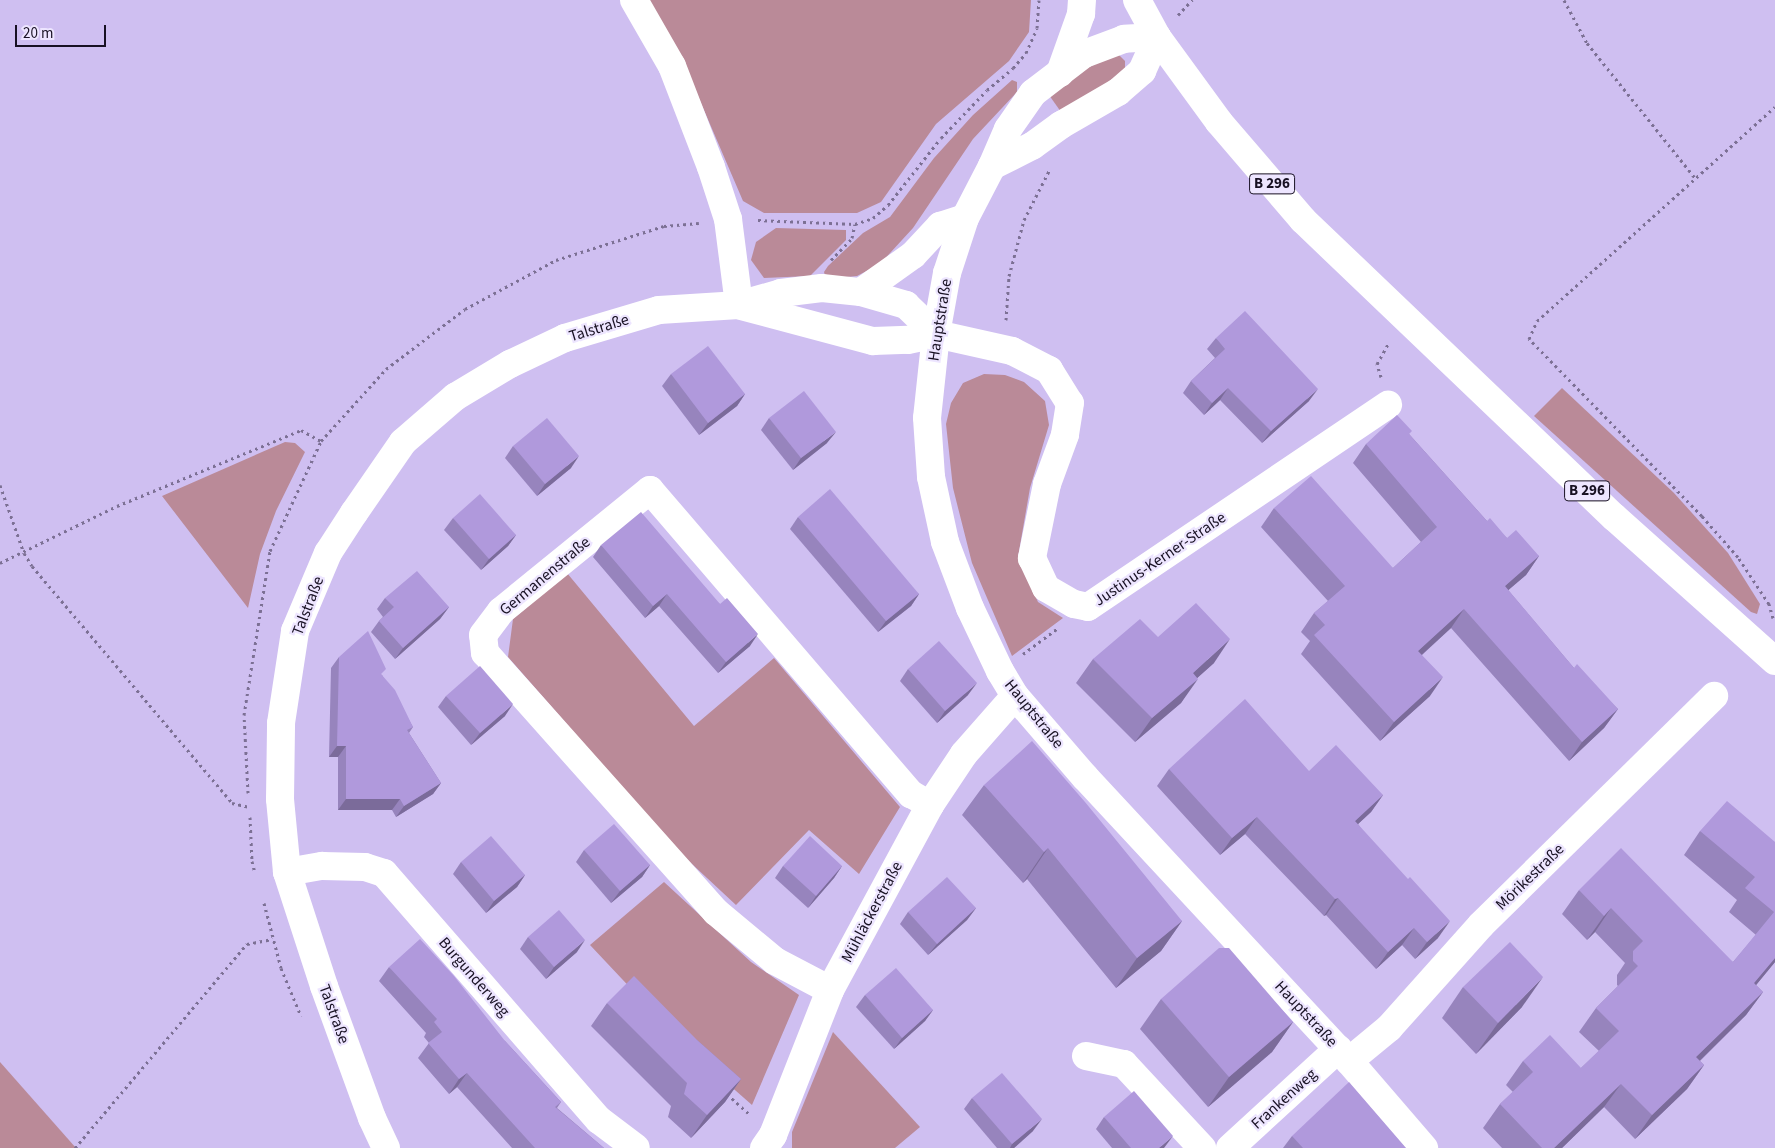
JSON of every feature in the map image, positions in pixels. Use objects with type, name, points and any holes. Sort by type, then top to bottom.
[{"type":"street","points":[[634,0],[672,66],[711,168],[728,219],[739,305]]},
{"type":"street","points":[[1060,73],[1081,14],[1082,0]]},
{"type":"street","name":"B 296","points":[[1137,0],[1157,37],[1219,122],[1303,220],[1402,317],[1614,518],[1775,661]]},
{"type":"street","points":[[992,166],[1032,146],[1061,125],[1118,92],[1142,72],[1157,37]]},
{"type":"street","name":"Hauptstraße","points":[[1157,37],[1124,39],[1084,54],[1033,93],[1008,129],[992,166],[965,218],[947,273],[936,334],[927,418],[931,477],[945,542],[970,608],[1000,671],[1015,696],[1085,777],[1344,1055],[1424,1148]]},
{"type":"street","points":[[862,292],[912,255],[940,226],[965,218]]},
{"type":"street","name":"Talstraße","points":[[386,1148],[372,1118],[331,1005],[287,872],[280,799],[281,723],[296,631],[328,553],[403,442],[455,397],[510,364],[564,338],[659,310],[739,305],[781,294],[822,288],[862,292],[906,305],[936,334]]},
{"type":"street","name":"Talstraße","points":[[739,305],[873,341],[908,340],[936,334]]},
{"type":"street","name":"Justinus-Kerner-Straße","points":[[936,334],[1003,349],[1049,370],[1070,403],[1065,435],[1047,484],[1032,558],[1046,588],[1074,604],[1088,607],[1388,405]]},
{"type":"street","name":"Germanenstraße","points":[[830,990],[775,961],[716,912],[486,653],[484,635],[501,611],[650,490],[910,794],[930,805]]},
{"type":"street","name":"Mühläckerstraße","points":[[764,1148],[773,1135],[830,990],[930,805],[964,754],[1015,696]]},
{"type":"street","name":"Mörikestraße","points":[[1344,1055],[1389,1028],[1481,925],[1714,696]]},
{"type":"street","name":"Burgunderweg","points":[[287,872],[322,866],[365,867],[384,873],[600,1120],[636,1148]]},
{"type":"street","name":"Frankenweg","points":[[1230,1148],[1344,1055]]},
{"type":"street","points":[[1086,1056],[1124,1064],[1202,1148]]},
{"type":"path","points":[[257,878],[252,861],[244,715],[270,551],[321,441],[386,369],[473,304],[556,260],[664,226],[728,219],[855,224],[873,218],[888,204],[941,138],[986,90],[1014,68],[1026,53],[1037,28],[1039,0]]},
{"type":"path","points":[[1564,0],[1588,43],[1695,178]]},
{"type":"path","points":[[1775,107],[1537,321],[1529,339],[1702,516],[1738,557],[1769,604],[1775,623]]},
{"type":"path","points":[[1003,349],[1009,276],[1024,220],[1066,138],[1061,125]]},
{"type":"path","points":[[1388,405],[1377,364],[1402,317]]},
{"type":"path","points":[[0,562],[117,506],[301,430],[321,441]]},
{"type":"path","points":[[0,485],[24,552],[32,566],[232,803],[249,807]]},
{"type":"path","points":[[1000,671],[1071,619],[1074,604]]},
{"type":"path","points":[[262,896],[281,968],[303,1022]]},
{"type":"path","points":[[75,1148],[247,944],[273,939]]},
{"type":"path","points":[[726,1094],[748,1114],[755,1116]]},
{"type":"shaded area","points":[[646,0],[1031,0],[1029,32],[1009,61],[936,124],[881,202],[857,213],[764,213],[743,201],[682,59]]},
{"type":"shaded area","points":[[1117,53],[1125,61],[1125,68],[1105,87],[1061,112],[1049,95],[1087,68]]},
{"type":"shaded area","points":[[1012,80],[1017,82],[1017,92],[973,139],[913,228],[880,264],[857,276],[826,279],[824,272],[828,266],[863,233],[890,217],[934,158],[973,115]]},
{"type":"shaded area","points":[[776,228],[846,230],[846,240],[810,276],[764,278],[751,260],[756,242]]},
{"type":"shaded area","points":[[984,374],[1005,375],[1024,382],[1045,401],[1049,425],[1030,488],[1018,557],[1038,602],[1063,618],[1012,656],[972,563],[953,488],[946,424],[951,403],[963,383]]},
{"type":"shaded area","points":[[1562,388],[1674,493],[1728,553],[1760,604],[1757,614],[1751,612],[1534,416]]},
{"type":"shaded area","points":[[285,442],[295,443],[305,452],[276,511],[260,554],[248,608],[162,496]]},
{"type":"shaded area","points":[[567,573],[694,726],[774,658],[900,807],[859,874],[809,830],[736,905],[678,851],[508,657],[513,619]]},
{"type":"shaded area","points":[[664,882],[751,962],[799,995],[752,1105],[686,1047],[590,945]]},
{"type":"shaded area","points":[[833,1032],[920,1127],[895,1148],[792,1148],[792,1132]]},
{"type":"shaded area","points":[[0,1062],[76,1148],[0,1148]]},
{"type":"building","points":[[1245,311],[1318,389],[1271,431],[1228,388],[1212,403],[1191,381],[1225,349],[1216,338]]},
{"type":"building","points":[[708,346],[745,394],[708,423],[671,374]]},
{"type":"building","points":[[804,391],[836,432],[801,458],[769,418]]},
{"type":"building","points":[[1397,415],[1412,431],[1409,434],[1487,521],[1490,518],[1507,538],[1516,530],[1539,556],[1505,586],[1574,668],[1577,664],[1618,709],[1582,742],[1464,609],[1418,651],[1443,677],[1394,722],[1314,635],[1325,625],[1314,613],[1345,586],[1274,508],[1311,476],[1393,568],[1437,527],[1366,444]]},
{"type":"building","points":[[547,418],[579,456],[545,484],[513,446]]},
{"type":"building","points":[[830,489],[919,594],[886,621],[798,517]]},
{"type":"building","points":[[480,494],[516,535],[489,559],[453,518]]},
{"type":"building","points":[[641,512],[720,604],[727,598],[758,634],[726,662],[667,594],[653,606],[601,545]]},
{"type":"building","points":[[417,571],[449,607],[403,648],[379,621],[394,607],[385,598]]},
{"type":"building","points":[[1196,603],[1230,639],[1193,673],[1198,679],[1152,718],[1093,659],[1140,619],[1158,637]]},
{"type":"building","points":[[368,631],[386,669],[381,674],[395,690],[413,727],[407,730],[441,783],[404,806],[400,799],[346,799],[346,746],[337,746],[339,657]]},
{"type":"building","points":[[939,641],[977,683],[945,711],[908,669]]},
{"type":"building","points":[[480,666],[513,704],[480,733],[446,696]]},
{"type":"building","points":[[1245,699],[1309,771],[1336,745],[1383,795],[1355,821],[1408,879],[1410,877],[1450,921],[1427,942],[1414,928],[1388,952],[1338,898],[1335,899],[1257,817],[1232,838],[1169,769]]},
{"type":"building","points":[[1032,741],[1085,802],[1182,921],[1137,958],[1048,848],[1044,852],[984,785]]},
{"type":"building","points":[[1727,801],[1775,842],[1775,958],[1754,983],[1763,992],[1696,1057],[1704,1065],[1652,1115],[1621,1084],[1554,1148],[1542,1148],[1500,1104],[1533,1072],[1523,1061],[1550,1035],[1581,1068],[1619,1031],[1596,1008],[1638,966],[1633,961],[1633,951],[1643,941],[1611,908],[1604,916],[1579,890],[1621,848],[1733,962],[1774,912],[1745,888],[1755,877],[1700,831]]},
{"type":"building","points":[[614,824],[650,865],[620,891],[584,850]]},
{"type":"building","points":[[491,836],[525,875],[494,901],[461,862]]},
{"type":"building","points":[[810,836],[842,866],[816,896],[783,866]]},
{"type":"building","points":[[947,877],[976,908],[937,944],[908,912]]},
{"type":"building","points":[[559,910],[585,940],[554,967],[528,937]]},
{"type":"building","points":[[420,939],[454,976],[505,1041],[561,1102],[555,1107],[604,1148],[535,1148],[467,1073],[459,1079],[428,1043],[442,1032],[434,1022],[437,1019],[389,967]]},
{"type":"building","points":[[1510,942],[1543,977],[1498,1023],[1463,987]]},
{"type":"building","points":[[1219,948],[1229,948],[1293,1022],[1229,1077],[1161,999]]},
{"type":"building","points":[[896,968],[933,1010],[902,1038],[865,995]]},
{"type":"building","points":[[634,976],[697,1040],[741,1079],[707,1115],[684,1094],[687,1083],[607,1003]]},
{"type":"building","points":[[1002,1073],[1042,1119],[1012,1144],[972,1098]]},
{"type":"building","points":[[1349,1082],[1406,1148],[1303,1148],[1292,1136]]},
{"type":"building","points":[[1134,1091],[1173,1136],[1159,1148],[1131,1148],[1104,1117]]}]
